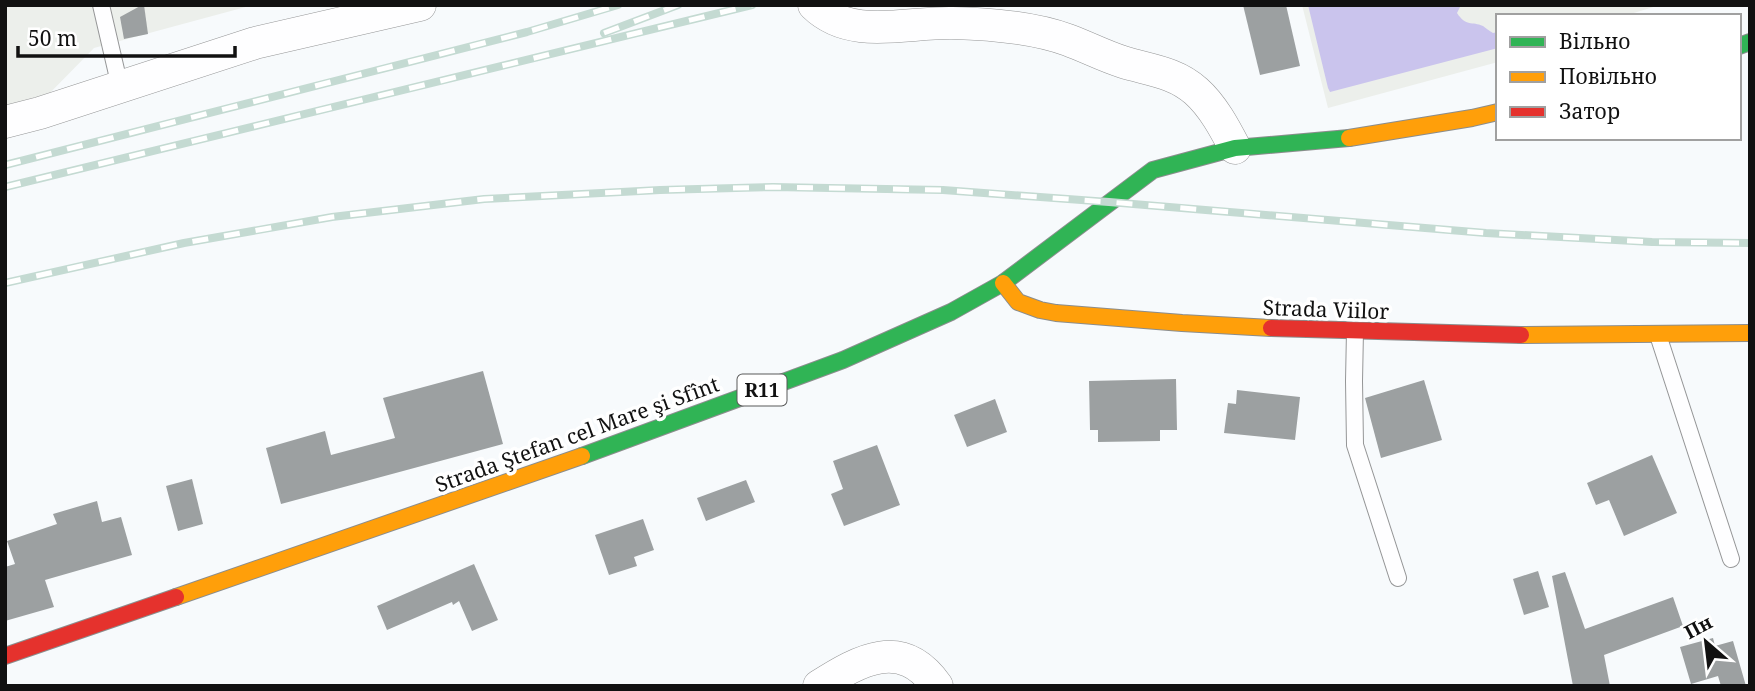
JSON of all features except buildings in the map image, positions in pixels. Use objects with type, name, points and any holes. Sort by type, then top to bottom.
[{"type":"main road","name":"Strada Ştefan cel Mare şi Sfînt","points":[[5,656],[596,451],[843,360],[951,312],[1003,283],[1153,170],[1235,148],[1351,138],[1496,112]]},
{"type":"main road","name":"Strada Viilor","points":[[1003,283],[1018,302],[1055,313],[1222,326],[1467,334],[1750,333]]},
{"type":"street","points":[[5,122],[255,43],[420,5]]},
{"type":"street","points":[[814,5],[831,18],[856,26],[950,23],[1041,32],[1122,61],[1168,74],[1199,93],[1224,127],[1235,148]]},
{"type":"street","points":[[819,686],[850,666],[880,656],[908,660],[929,674],[937,686]]},
{"type":"lane","points":[[101,5],[120,87]]},
{"type":"lane","points":[[1355,331],[1355,445],[1398,578]]},
{"type":"lane","points":[[1658,335],[1731,559]]},
{"type":"shaded area","points":[[5,5],[253,5],[94,48],[41,102],[5,110]]},
{"type":"shaded area","points":[[1302,5],[1660,5],[1631,14],[1496,14],[1496,63],[1328,108]]},
{"type":"shaded area","points":[[1308,5],[1461,5],[1457,13],[1463,20],[1496,32],[1496,49],[1330,92]]},
{"type":"railway","points":[[5,165],[527,32],[618,5]]},
{"type":"railway","points":[[604,33],[678,5]]},
{"type":"railway","points":[[5,187],[752,5]]},
{"type":"railway","points":[[5,283],[184,243],[332,217],[484,199],[773,187],[943,190],[1486,233],[1652,242],[1750,243]]},
{"type":"traffic: fast","points":[[1741,45],[1750,42]]},
{"type":"traffic: fast","points":[[582,456],[843,360],[951,312],[1003,283],[1153,170],[1235,148],[1349,138]]},
{"type":"traffic: slow","points":[[1349,138],[1496,112]]},
{"type":"traffic: slow","points":[[1003,283],[1018,302],[1056,313],[1271,328]]},
{"type":"traffic: slow","points":[[1521,335],[1750,333]]},
{"type":"traffic: slow","points":[[176,597],[582,456]]},
{"type":"traffic: jam","points":[[1271,328],[1521,335]]},
{"type":"traffic: jam","points":[[5,656],[176,597]]}]
